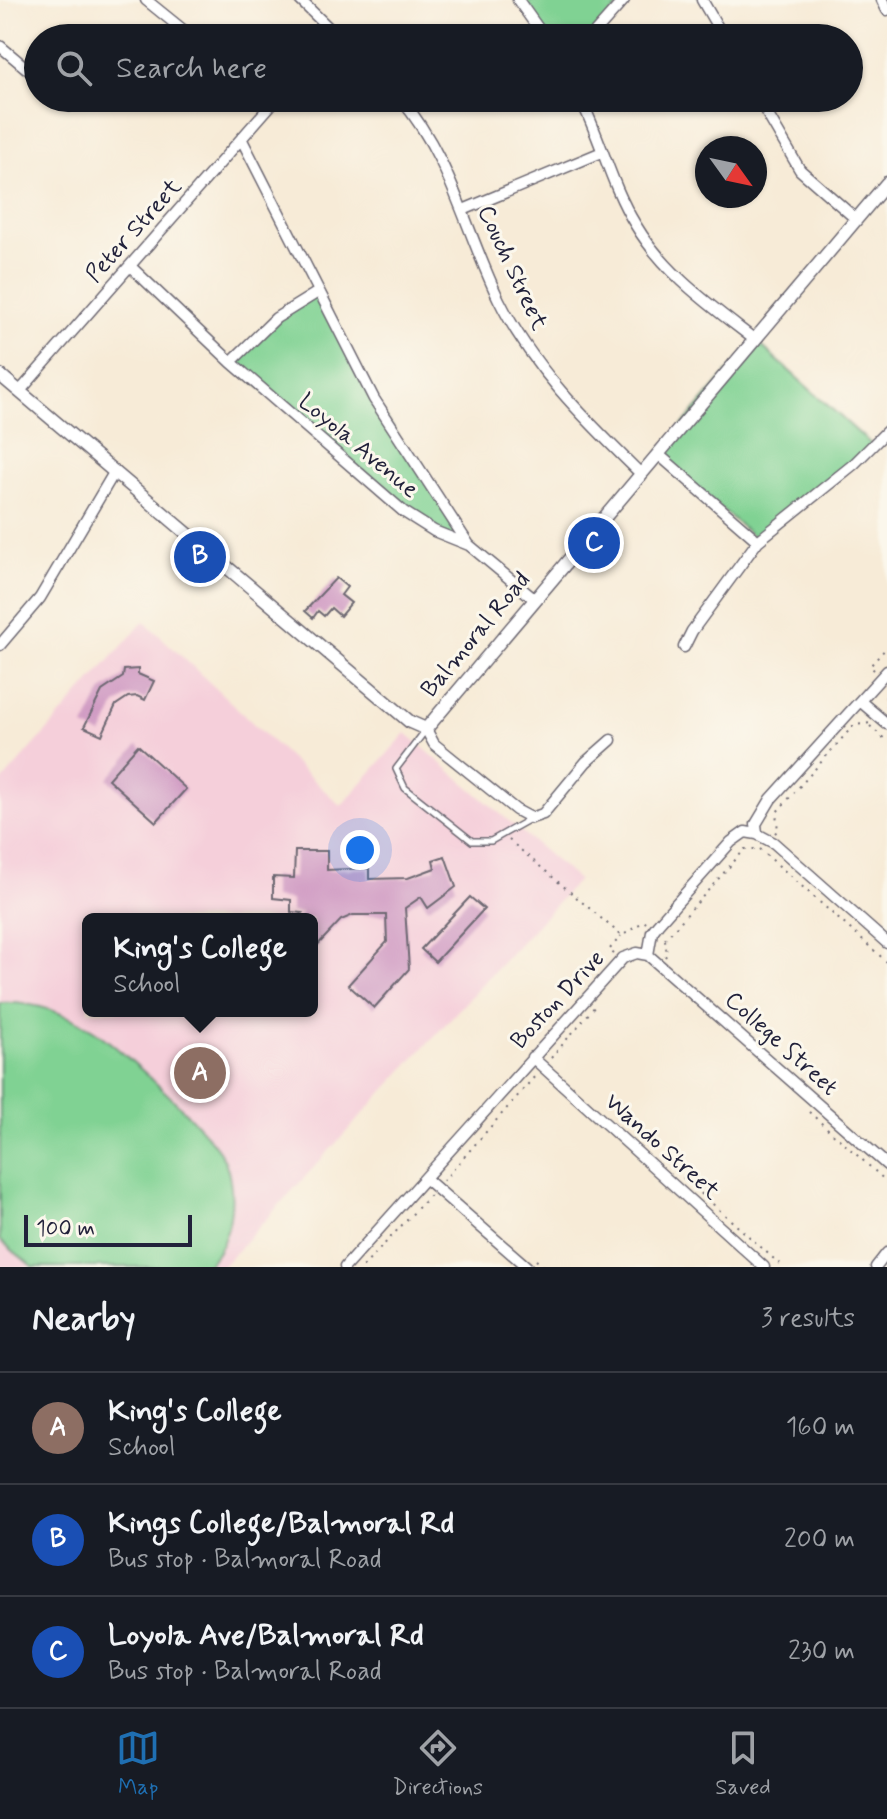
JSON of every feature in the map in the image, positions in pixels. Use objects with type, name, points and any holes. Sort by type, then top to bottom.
[{"type":"street","points":[[146,0],[176,24]]},
{"type":"street","points":[[300,0],[322,24]]},
{"type":"street","points":[[603,24],[624,0]]},
{"type":"street","points":[[702,0],[716,24]]},
{"type":"street","points":[[882,0],[887,10]]},
{"type":"street","points":[[524,2],[537,24]]},
{"type":"street","points":[[0,46],[24,66]]},
{"type":"street","name":"Peter Street","points":[[20,391],[265,112]]},
{"type":"street","name":"Couch Street","points":[[410,112],[435,148],[463,210],[478,254],[525,347],[581,415],[641,474]]},
{"type":"street","points":[[586,112],[633,222],[662,264],[755,340]]},
{"type":"street","points":[[766,112],[800,170],[856,219]]},
{"type":"street","name":"Loyola Avenue","points":[[242,140],[374,399],[469,545],[534,599]]},
{"type":"street","points":[[463,210],[602,152]]},
{"type":"street","name":"Balmoral Road","points":[[0,375],[410,722],[426,729],[887,183]]},
{"type":"street","name":"Loyola Avenue","points":[[130,266],[231,362],[404,512],[434,531],[469,545]]},
{"type":"street","points":[[231,362],[276,318],[318,292]]},
{"type":"street","points":[[684,647],[692,631],[758,541],[854,464],[887,431]]},
{"type":"street","points":[[658,454],[758,541]]},
{"type":"street","points":[[0,645],[40,598],[115,471]]},
{"type":"street","points":[[757,834],[756,824],[771,799],[887,671]]},
{"type":"street","points":[[860,701],[883,721]]},
{"type":"street","points":[[426,729],[434,744],[516,810],[531,818],[543,814],[586,762],[611,740]]},
{"type":"street","points":[[648,955],[654,930],[731,842],[745,832],[769,840],[887,943]]},
{"type":"street","name":"Boston Drive","points":[[345,1267],[621,960],[629,955],[648,955]]},
{"type":"street","name":"College Street","points":[[648,955],[887,1165]]},
{"type":"street","name":"Wando Street","points":[[532,1057],[764,1267]]},
{"type":"street","points":[[426,1179],[527,1267]]},
{"type":"street","points":[[876,1267],[887,1253]]},
{"type":"lane","points":[[426,729],[396,769],[405,788],[472,841],[491,841],[531,818]]},
{"type":"path","points":[[887,689],[887,706]]},
{"type":"path","points":[[769,840],[778,830],[776,813],[854,725],[883,721]]},
{"type":"path","points":[[870,725],[887,741]]},
{"type":"path","points":[[502,834],[622,936]]},
{"type":"path","points":[[660,963],[667,954],[665,939],[745,849],[760,849],[887,962]]},
{"type":"path","points":[[621,960],[609,950],[622,936],[644,921],[654,930]]},
{"type":"path","points":[[363,1267],[437,1188],[599,1001]]},
{"type":"path","points":[[805,1108],[887,1182]]},
{"type":"shaded area","points":[[144,621],[341,806],[406,733],[578,880],[222,1267],[0,1267],[0,784]]},
{"type":"green space","points":[[530,0],[624,0],[603,24],[536,24],[524,6]]},
{"type":"green space","points":[[318,292],[374,399],[469,545],[434,531],[231,363],[257,334]]},
{"type":"green space","points":[[755,340],[873,446],[758,541],[658,454]]},
{"type":"green space","points":[[0,1003],[48,1009],[93,1030],[166,1093],[219,1151],[229,1177],[230,1218],[221,1245],[205,1267],[33,1267],[0,1240]]},
{"type":"building","points":[[336,578],[347,587],[341,595],[351,603],[340,616],[331,608],[324,616],[318,611],[313,618],[305,611]]},
{"type":"building","points":[[138,669],[138,674],[154,681],[145,700],[137,696],[128,697],[116,705],[102,735],[84,727],[102,691],[123,677],[124,670]]},
{"type":"building","points":[[138,745],[186,789],[156,822],[108,779]]},
{"type":"building","points":[[295,851],[327,851],[327,870],[369,868],[369,879],[408,878],[435,868],[433,860],[445,856],[456,887],[428,908],[421,897],[405,908],[409,969],[374,1008],[348,985],[387,942],[386,915],[353,915],[341,920],[318,945],[318,913],[291,912],[291,900],[273,898],[273,877],[294,878]]},
{"type":"building","points":[[470,897],[484,909],[435,962],[421,949]]},
{"type":"place","name":"Loyola Ave/Balmoral Rd","points":[[594,543]]},
{"type":"place","name":"Kings College/Balmoral Rd","points":[[200,557]]},
{"type":"place","name":"King's College","points":[[200,1073]]}]
